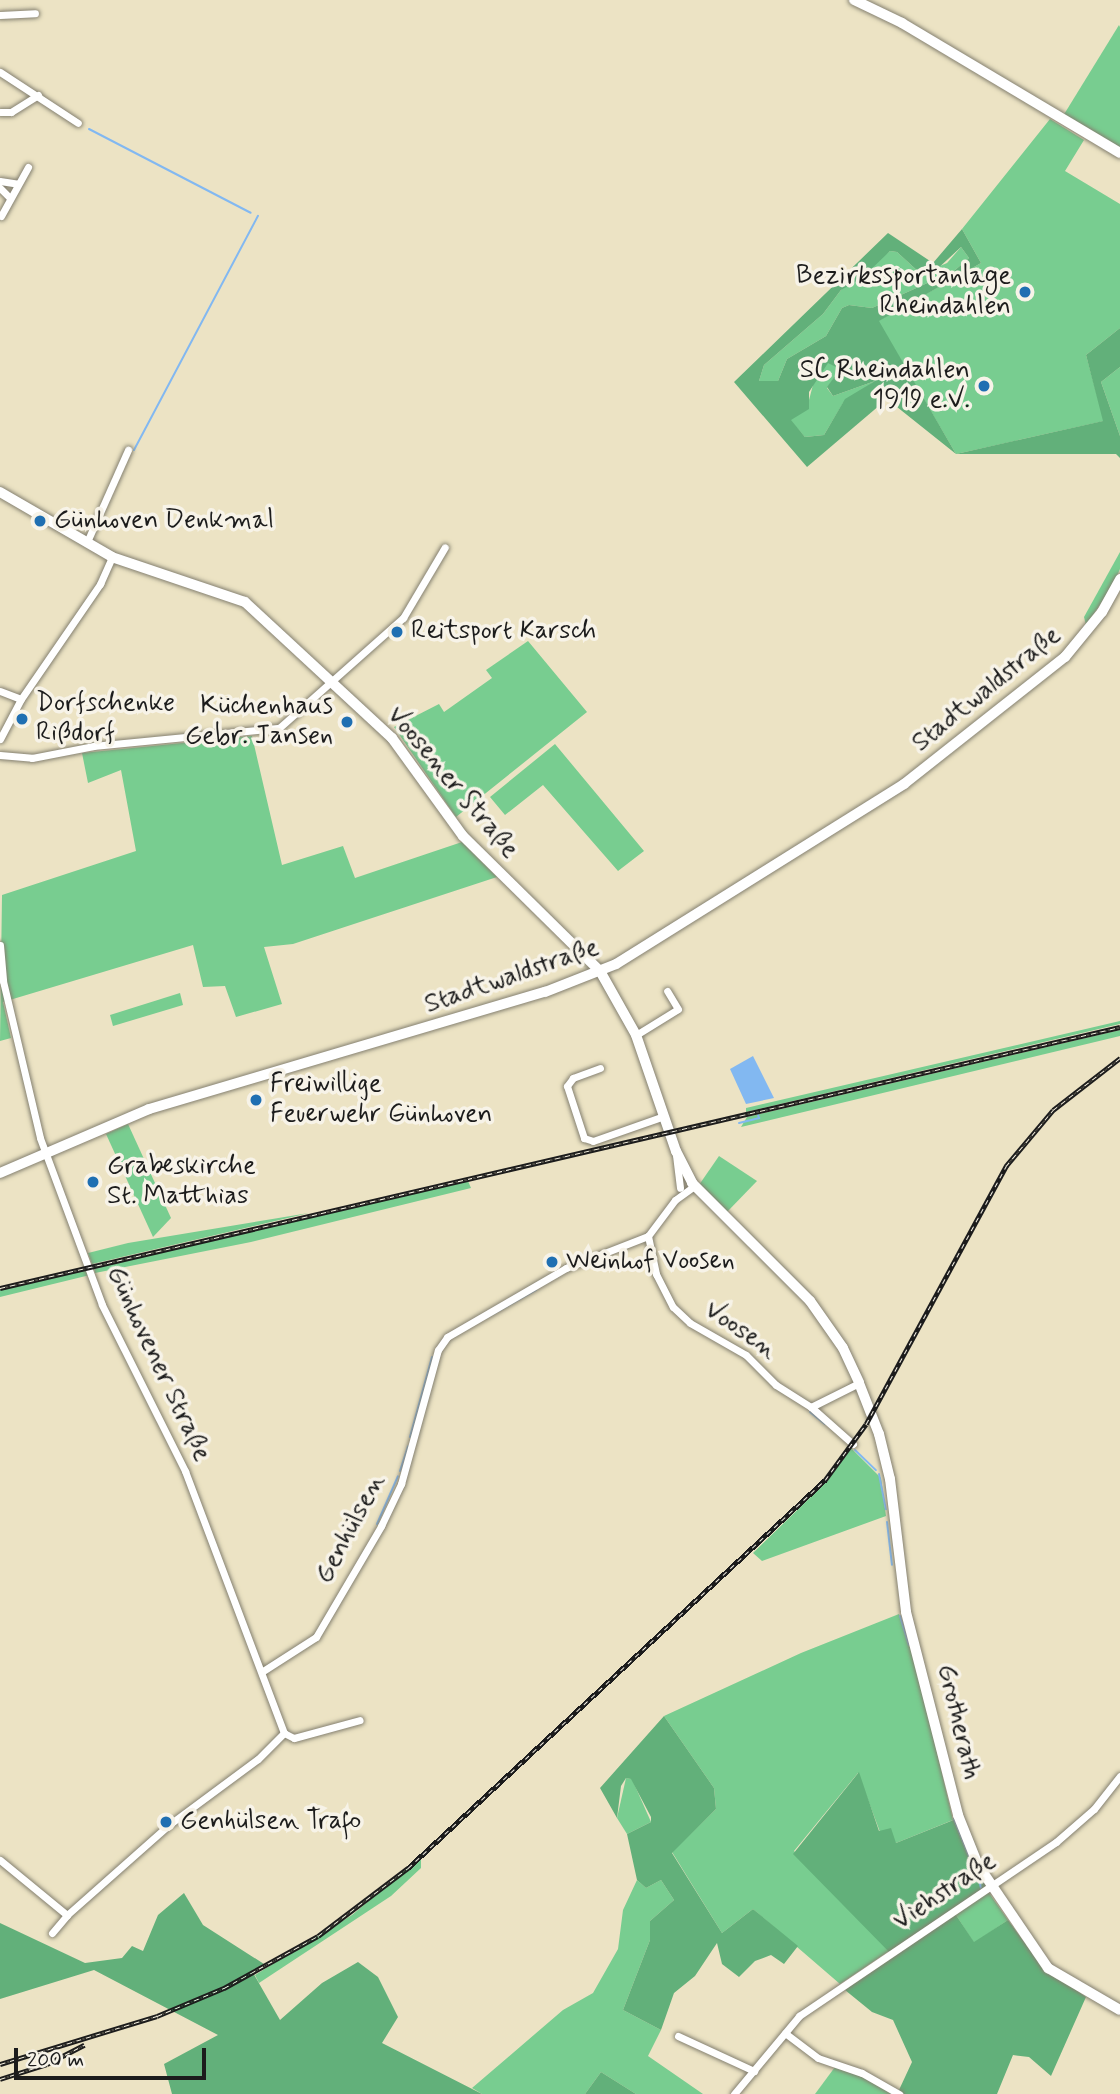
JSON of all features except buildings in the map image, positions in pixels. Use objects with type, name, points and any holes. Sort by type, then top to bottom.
[{"type":"street","points":[[854,0],[902,23],[1120,153]]},
{"type":"street","points":[[0,15],[35,13]]},
{"type":"street","points":[[0,72],[78,123]]},
{"type":"street","points":[[0,112],[10,112],[38,95]]},
{"type":"street","points":[[1,216],[28,167]]},
{"type":"street","points":[[0,181],[18,184]]},
{"type":"street","points":[[0,188],[10,198]]},
{"type":"street","points":[[87,542],[128,450]]},
{"type":"street","name":"Voosener Straße","points":[[0,492],[112,557],[245,602],[393,738],[463,836],[600,971]]},
{"type":"street","points":[[0,755],[32,758],[94,746],[279,727],[403,618],[445,547]]},
{"type":"street","points":[[0,739],[21,699],[100,584],[112,557]]},
{"type":"street","name":"Stadtwaldstraße","points":[[0,1172],[169,1102],[433,1026],[600,971],[654,943],[904,784],[1052,669],[1085,635],[1114,598],[1120,579]]},
{"type":"street","points":[[1114,598],[1120,606]]},
{"type":"street","points":[[0,691],[21,699]]},
{"type":"street","name":"Günhovener Straße","points":[[0,944],[3,981],[46,1152],[103,1305],[176,1449],[262,1671]]},
{"type":"street","points":[[600,971],[636,1035],[676,1151],[680,1188],[676,1200]]},
{"type":"street","points":[[636,1035],[678,1009],[667,990]]},
{"type":"street","points":[[600,1068],[573,1078],[567,1086],[584,1138],[593,1141],[664,1116]]},
{"type":"street","name":"Grotherath","points":[[676,1151],[691,1182],[810,1301],[843,1348],[859,1383],[879,1434],[890,1479],[906,1612],[958,1815],[989,1885],[1054,1974],[1120,2010]]},
{"type":"street","points":[[680,1188],[691,1182]]},
{"type":"street","points":[[648,1236],[691,1182]]},
{"type":"street","name":"Genhülsen","points":[[262,1671],[316,1637],[393,1504],[438,1350],[447,1337],[566,1268],[648,1236]]},
{"type":"street","name":"Voosen","points":[[648,1236],[656,1274],[673,1307],[690,1323],[746,1355],[776,1385],[811,1407],[853,1444]]},
{"type":"street","points":[[811,1407],[859,1383]]},
{"type":"street","points":[[262,1671],[262,1683],[284,1733],[294,1738],[360,1720]]},
{"type":"street","points":[[52,1933],[67,1914],[284,1733]]},
{"type":"street","name":"Viehstraße","points":[[734,2094],[799,2016],[1077,1826],[1120,1776]]},
{"type":"street","points":[[0,1860],[67,1914]]},
{"type":"street","points":[[785,2033],[817,2058],[862,2073],[898,2094]]},
{"type":"street","points":[[678,2036],[754,2071]]},
{"type":"green space","points":[[1119,25],[1120,27],[1120,150],[1063,116]]},
{"type":"green space","name":"Bezirkssportanlage Rheindahlen","points":[[1050,119],[1084,140],[1065,171],[1120,204],[1120,328],[1086,355],[1104,421],[956,454],[878,321],[981,263],[962,229]]},
{"type":"green space","points":[[962,229],[981,263],[879,321],[956,454],[887,399],[807,467],[734,382],[888,233],[933,263]],"holes":[[[961,247],[969,258],[954,271],[872,308],[849,305],[842,308],[826,336],[787,359],[778,381],[759,381],[764,365],[823,314],[841,290],[861,279],[890,251],[897,252],[921,274],[934,272]],[[828,363],[840,369],[827,387],[833,396],[875,381],[845,399],[824,435],[805,437],[791,420],[809,409],[809,392]]]},
{"type":"green space","points":[[961,247],[969,258],[954,271],[872,308],[849,305],[842,308],[826,336],[787,359],[778,381],[759,381],[764,365],[823,314],[841,290],[890,251],[897,252],[921,274],[947,263]]},
{"type":"green space","points":[[1120,328],[1120,367],[1101,382],[1120,436],[1120,458],[1116,454],[956,454],[1103,421],[1086,355]]},
{"type":"green space","points":[[828,362],[840,369],[827,388],[833,396],[875,381],[843,403],[824,435],[805,437],[790,420],[809,400],[814,381]]},
{"type":"green space","points":[[1120,367],[1120,436],[1101,382]]},
{"type":"green space","points":[[1120,552],[1120,569],[1112,587],[1086,625],[1084,617]]},
{"type":"green space","points":[[528,641],[587,712],[456,817],[394,727],[439,704],[444,712],[492,678],[486,670]]},
{"type":"green space","points":[[252,736],[282,865],[343,846],[355,878],[462,842],[497,877],[293,944],[264,947],[282,1004],[236,1017],[225,986],[203,987],[193,945],[3,1002],[11,1038],[0,1041],[2,895],[136,851],[121,770],[88,783],[82,753]]},
{"type":"green space","points":[[555,744],[644,851],[618,871],[543,785],[505,815],[490,797]]},
{"type":"green space","points":[[180,993],[183,1005],[113,1026],[110,1015]]},
{"type":"green space","points":[[1120,1021],[1120,1024],[746,1112],[746,1108]]},
{"type":"green space","points":[[1120,1030],[1120,1036],[741,1127],[747,1117]]},
{"type":"green space","points":[[128,1124],[171,1218],[153,1237],[106,1134]]},
{"type":"green space","points":[[719,1156],[757,1181],[726,1213],[699,1185]]},
{"type":"green space","points":[[468,1181],[471,1188],[251,1242],[95,1273],[94,1268]]},
{"type":"green space","points":[[309,1213],[92,1264],[88,1253],[128,1243]]},
{"type":"green space","points":[[87,1270],[90,1275],[0,1297],[0,1290]]},
{"type":"green space","points":[[850,1447],[881,1478],[886,1516],[762,1561],[753,1553],[822,1486]]},
{"type":"green space","points":[[899,1614],[918,1672],[953,1820],[896,1843],[880,1832],[858,1773],[794,1851],[889,1951],[840,1984],[753,1909],[722,1933],[672,1852],[716,1809],[714,1788],[664,1716],[801,1653]]},
{"type":"green space","points":[[664,1716],[714,1788],[716,1809],[672,1853],[722,1933],[753,1909],[798,1946],[784,1964],[771,1955],[755,1961],[739,1977],[722,1964],[717,1943],[695,1976],[674,1993],[661,2030],[623,2010],[650,1940],[650,1921],[674,1900],[661,1880],[646,1888],[637,1880],[627,1834],[651,1822],[651,1817],[631,1779],[626,1778],[621,1786],[617,1818],[600,1788]]},
{"type":"green space","points":[[859,1772],[879,1831],[891,1828],[896,1843],[956,1819],[989,1893],[956,1915],[974,1942],[1008,1920],[1041,1965],[1086,1997],[1051,2076],[1029,2057],[1013,2055],[997,2094],[903,2094],[899,2090],[912,2062],[893,2020],[872,2012],[845,1990],[893,1956],[793,1854]]},
{"type":"green space","points":[[626,1778],[632,1779],[651,1822],[627,1834],[617,1818]]},
{"type":"green space","points":[[421,1857],[421,1868],[391,1896],[259,1983],[255,1975],[352,1915]]},
{"type":"green space","points":[[637,1880],[646,1888],[661,1880],[674,1900],[650,1921],[650,1940],[623,2010],[661,2030],[648,2056],[703,2094],[636,2094],[601,2072],[585,2094],[482,2094],[472,2088],[563,2010],[593,1993],[618,1949],[623,1910]]},
{"type":"green space","points":[[184,1893],[203,1925],[264,1964],[252,1971],[280,2020],[322,1983],[358,1962],[378,1977],[398,2017],[382,2043],[482,2094],[172,2094],[164,2064],[218,2035],[94,1970],[0,1999],[0,1923],[85,1963],[122,1958],[132,1946],[143,1951],[158,1915]]},
{"type":"green space","points":[[989,1893],[1008,1920],[974,1943],[956,1915]]},
{"type":"green space","points":[[835,2067],[866,2078],[894,2094],[815,2094]]},
{"type":"green space","points":[[601,2072],[636,2094],[585,2094]]},
{"type":"water","points":[[753,1056],[774,1098],[746,1104],[730,1069]]},
{"type":"waterway","points":[[89,129],[251,213]]},
{"type":"waterway","points":[[134,450],[258,216]]},
{"type":"waterway","points":[[739,1123],[759,1118],[758,1115]]},
{"type":"waterway","points":[[486,1318],[536,1290]]},
{"type":"waterway","points":[[410,1437],[432,1357]]},
{"type":"waterway","points":[[810,1412],[825,1424]]},
{"type":"waterway","points":[[400,1471],[408,1446]]},
{"type":"waterway","points":[[855,1450],[876,1470]]},
{"type":"waterway","points":[[879,1474],[886,1509]]},
{"type":"waterway","points":[[377,1524],[398,1476]]},
{"type":"waterway","points":[[887,1522],[892,1565]]},
{"type":"waterway","points":[[900,1616],[909,1645]]},
{"type":"waterway","points":[[954,1819],[969,1856]]},
{"type":"waterway","points":[[978,1873],[981,1888]]},
{"type":"railway","points":[[0,1288],[1120,1027]]},
{"type":"railway","points":[[0,2064],[157,2016],[224,1988],[318,1936],[408,1868],[825,1480],[866,1424],[1006,1166],[1053,1110],[1120,1058]]},
{"type":"railway","points":[[0,2079],[47,2064],[84,2045]]},
{"type":"place","name":"Bezirkssportanlage Rheindahlen","points":[[1025,292]]},
{"type":"place","name":"SC Rheindahlen 1919 e.V.","points":[[984,386]]},
{"type":"place","name":"Günhoven Denkmal","points":[[40,521]]},
{"type":"place","name":"Reitsport Karsch","points":[[397,632]]},
{"type":"place","name":"Dorfschenke Rißdorf","points":[[22,719]]},
{"type":"place","name":"Küchenhaus Gebr. Jansen","points":[[347,722]]},
{"type":"place","name":"Freiwillige Feuerwehr Günhoven","points":[[256,1100]]},
{"type":"place","name":"Grabeskirche St. Matthias","points":[[93,1182]]},
{"type":"place","name":"Weinhof Voosen","points":[[552,1262]]},
{"type":"place","name":"Genhülsen Trafo","points":[[166,1822]]}]
